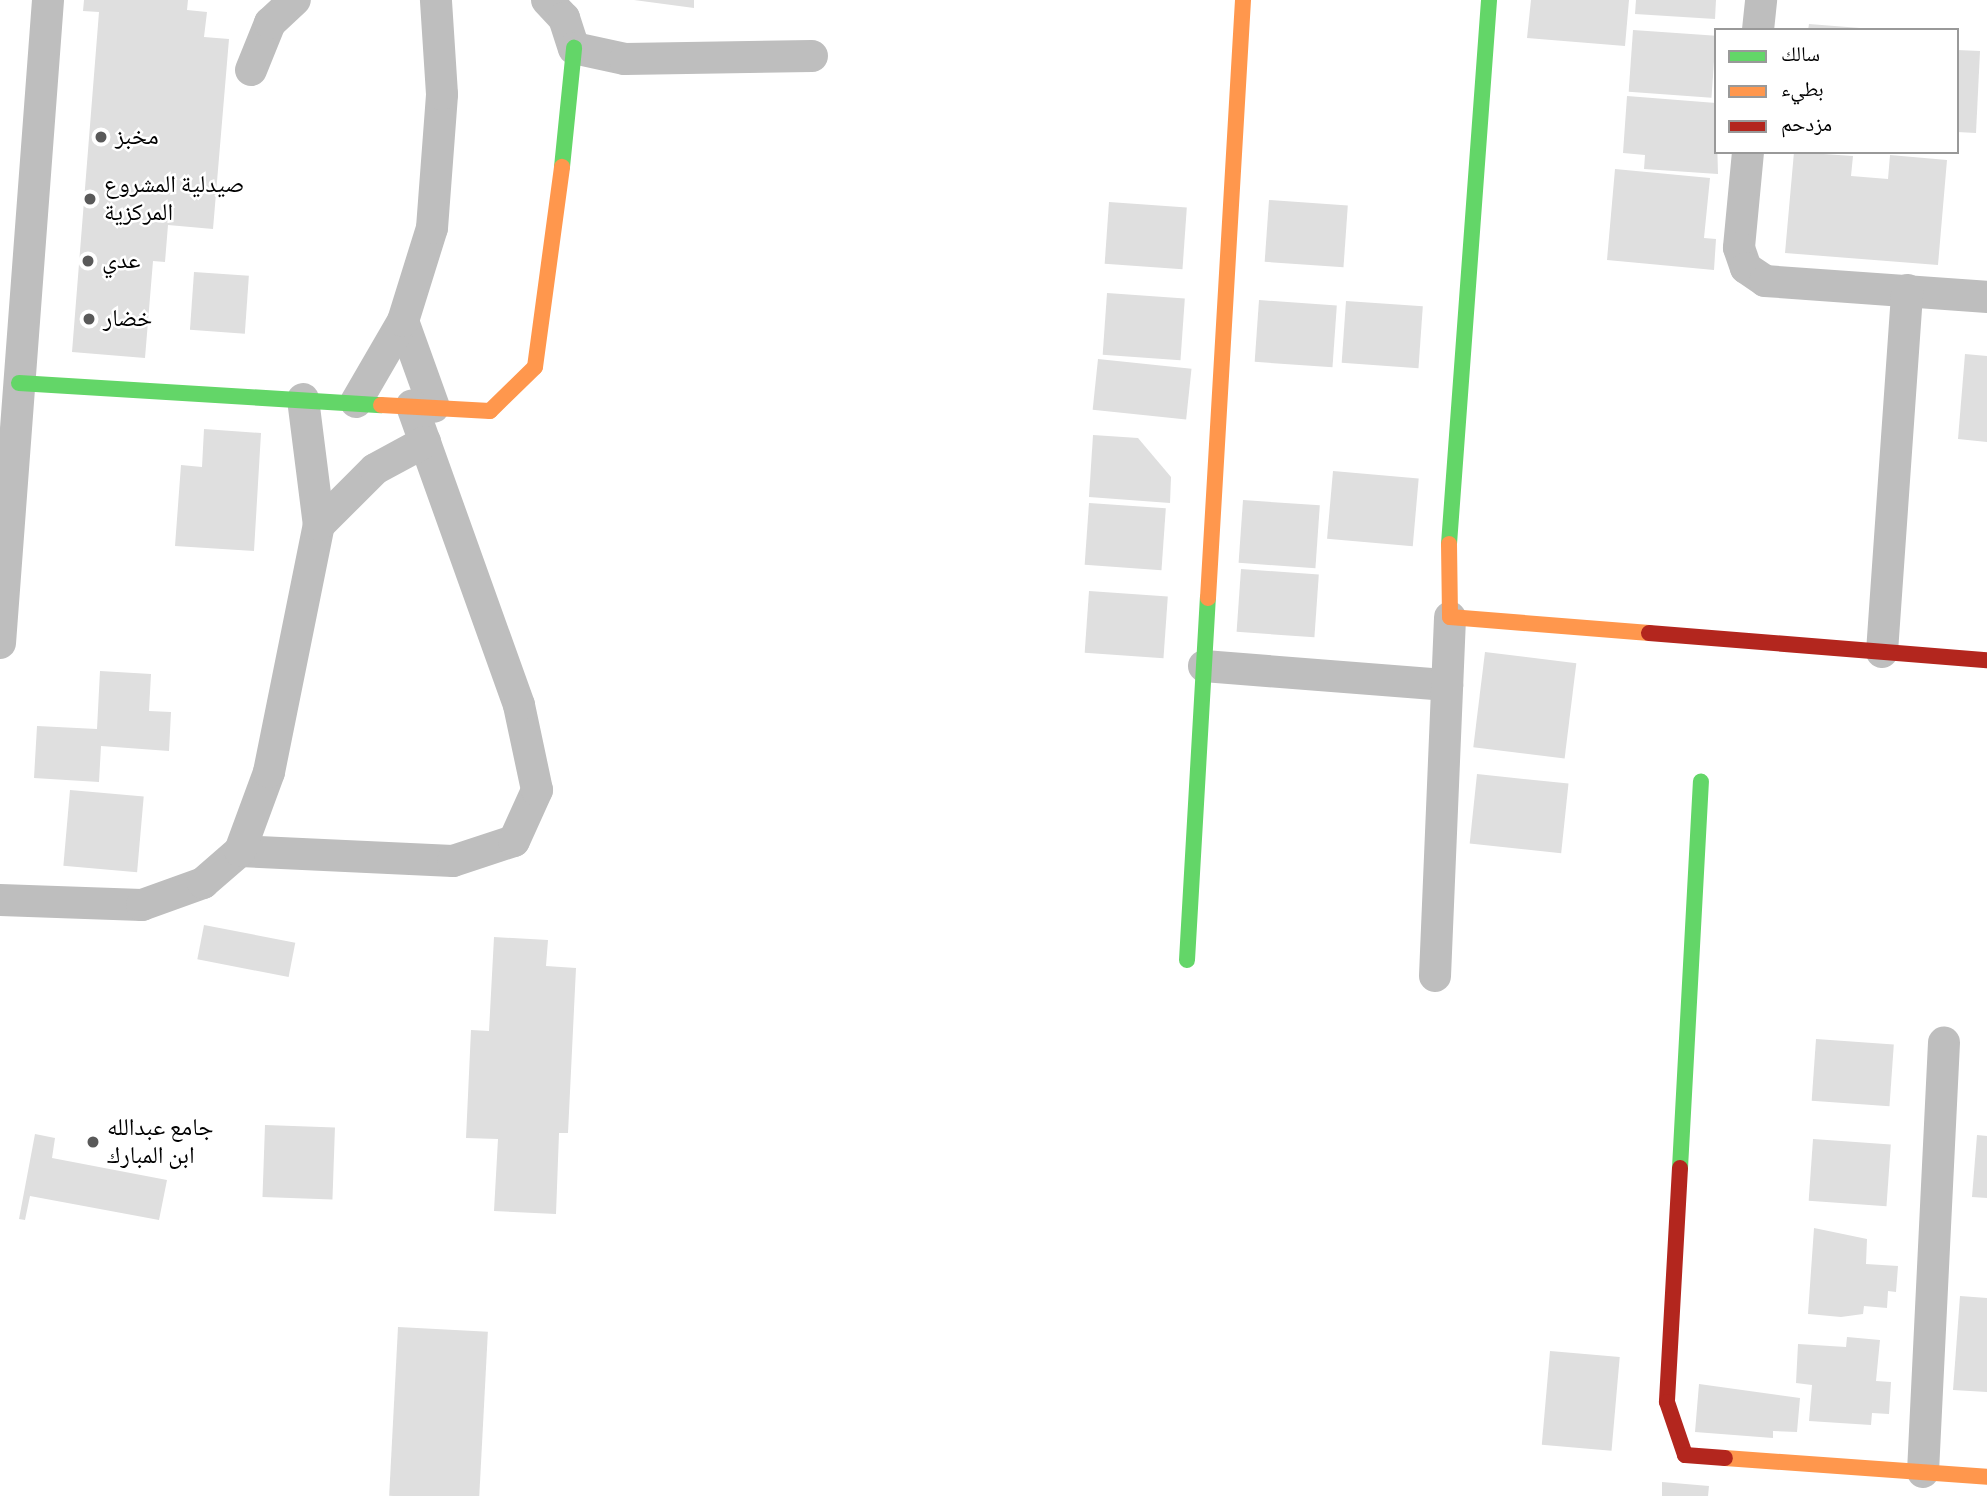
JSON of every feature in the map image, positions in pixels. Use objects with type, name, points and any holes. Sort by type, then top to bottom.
[{"type":"street","points":[[0,643],[48,0]]},
{"type":"street","points":[[251,70],[270,23],[295,0]]},
{"type":"street","points":[[356,402],[403,321],[432,228],[442,94],[436,0]]},
{"type":"street","points":[[19,383],[491,411],[535,367],[549,295],[574,48],[564,18],[547,0]]},
{"type":"street","points":[[1186,960],[1243,0]]},
{"type":"street","points":[[1435,976],[1450,617],[1449,495],[1489,0]]},
{"type":"street","points":[[1758,28],[1761,0]]},
{"type":"street","points":[[574,48],[625,59],[813,56]]},
{"type":"street","points":[[1748,154],[1739,248],[1745,268],[1765,281],[1987,297]]},
{"type":"street","points":[[1882,652],[1907,290]]},
{"type":"street","points":[[240,851],[453,861],[514,841],[537,790],[519,705],[425,442],[423,407],[403,321]]},
{"type":"street","points":[[0,900],[142,905],[203,883],[240,851],[269,772],[319,525],[303,399]]},
{"type":"street","points":[[319,525],[375,469],[425,442]]},
{"type":"street","points":[[1450,617],[1987,660]]},
{"type":"street","points":[[1204,666],[1447,685]]},
{"type":"street","points":[[1701,782],[1667,1402],[1672,1430],[1685,1455],[1987,1477]]},
{"type":"street","points":[[1923,1472],[1944,1043]]},
{"type":"building","points":[[84,0],[188,0],[187,10],[207,12],[204,37],[229,39],[213,229],[168,225],[165,262],[153,261],[145,358],[72,352],[99,12],[83,11]]},
{"type":"building","points":[[634,0],[694,0],[694,8]]},
{"type":"building","points":[[1531,0],[1629,0],[1625,46],[1527,38]]},
{"type":"building","points":[[1636,0],[1716,0],[1715,19],[1635,14]]},
{"type":"building","points":[[1809,24],[1860,28],[1808,28]]},
{"type":"building","points":[[1633,30],[1714,36],[1711,98],[1629,92]]},
{"type":"building","points":[[1959,50],[1980,51],[1976,133],[1959,132]]},
{"type":"building","points":[[1627,96],[1714,103],[1714,154],[1717,154],[1718,174],[1644,169],[1645,155],[1623,153]]},
{"type":"building","points":[[1794,154],[1853,156],[1851,176],[1888,179],[1890,155],[1947,160],[1938,265],[1785,253]]},
{"type":"building","points":[[1615,169],[1710,178],[1704,238],[1716,239],[1714,270],[1607,260]]},
{"type":"building","points":[[1269,200],[1348,206],[1343,267],[1265,262]]},
{"type":"building","points":[[1109,202],[1187,207],[1182,269],[1105,264]]},
{"type":"building","points":[[194,272],[249,276],[245,334],[190,330]]},
{"type":"building","points":[[1107,293],[1185,298],[1180,360],[1103,355]]},
{"type":"building","points":[[1259,300],[1337,305],[1332,367],[1255,362]]},
{"type":"building","points":[[1346,301],[1423,306],[1418,368],[1342,363]]},
{"type":"building","points":[[1965,354],[1987,356],[1987,442],[1958,439]]},
{"type":"building","points":[[1098,359],[1191,369],[1186,420],[1093,410]]},
{"type":"building","points":[[204,429],[261,433],[254,551],[175,546],[181,465],[202,467]]},
{"type":"building","points":[[1093,435],[1138,438],[1171,477],[1170,503],[1089,497]]},
{"type":"building","points":[[1333,471],[1419,478],[1413,546],[1327,539]]},
{"type":"building","points":[[1243,500],[1320,505],[1315,568],[1239,563]]},
{"type":"building","points":[[1089,503],[1166,508],[1161,570],[1085,565]]},
{"type":"building","points":[[1241,569],[1319,574],[1314,637],[1237,632]]},
{"type":"building","points":[[1089,591],[1168,597],[1163,658],[1085,653]]},
{"type":"building","points":[[1485,652],[1576,663],[1565,758],[1473,747]]},
{"type":"building","points":[[100,671],[151,674],[149,711],[171,712],[169,751],[101,746],[99,782],[34,778],[37,726],[97,729]]},
{"type":"building","points":[[1477,774],[1568,784],[1561,853],[1470,844]]},
{"type":"building","points":[[70,790],[144,796],[137,872],[63,866]]},
{"type":"building","points":[[204,925],[295,943],[289,977],[197,959]]},
{"type":"building","points":[[494,937],[548,940],[546,966],[576,968],[568,1133],[559,1133],[556,1214],[494,1211],[498,1139],[466,1138],[471,1030],[489,1031]]},
{"type":"building","points":[[1816,1039],[1894,1044],[1889,1106],[1812,1101]]},
{"type":"building","points":[[265,1125],[335,1127],[332,1199],[262,1197]]},
{"type":"building","points":[[35,1134],[55,1138],[52,1158],[167,1180],[159,1220],[30,1196],[25,1220],[19,1219]]},
{"type":"building","points":[[1977,1135],[1987,1136],[1987,1198],[1972,1197]]},
{"type":"building","points":[[1813,1139],[1891,1144],[1886,1206],[1809,1201]]},
{"type":"building","points":[[1814,1228],[1867,1239],[1866,1264],[1898,1266],[1896,1292],[1888,1291],[1887,1308],[1864,1306],[1863,1314],[1841,1317],[1808,1314]]},
{"type":"building","points":[[1960,1296],[1987,1298],[1987,1392],[1953,1390]]},
{"type":"building","points":[[398,1327],[488,1332],[479,1496],[389,1496]]},
{"type":"building","points":[[1847,1337],[1880,1340],[1876,1381],[1891,1382],[1889,1414],[1872,1413],[1871,1425],[1809,1421],[1812,1385],[1796,1383],[1798,1344],[1846,1347]]},
{"type":"building","points":[[1550,1351],[1620,1357],[1612,1451],[1542,1445]]},
{"type":"building","points":[[1699,1384],[1800,1398],[1797,1432],[1773,1431],[1773,1438],[1695,1432]]},
{"type":"building","points":[[1662,1482],[1709,1486],[1708,1496],[1662,1496]]},
{"type":"traffic: fast","points":[[1449,544],[1489,0]]},
{"type":"traffic: fast","points":[[562,167],[574,48]]},
{"type":"traffic: fast","points":[[19,383],[381,405]]},
{"type":"traffic: fast","points":[[1187,960],[1208,598]]},
{"type":"traffic: fast","points":[[1680,1168],[1701,782]]},
{"type":"traffic: slow","points":[[1208,598],[1243,0]]},
{"type":"traffic: slow","points":[[381,405],[490,411],[535,367],[562,167]]},
{"type":"traffic: slow","points":[[1449,544],[1450,617],[1649,633]]},
{"type":"traffic: slow","points":[[1725,1458],[1987,1477]]},
{"type":"traffic: jam","points":[[1649,633],[1987,660]]},
{"type":"traffic: jam","points":[[1680,1168],[1667,1402],[1685,1455],[1725,1458]]},
{"type":"place","name":"مخبز","points":[[101,137]]},
{"type":"place","name":"صيدلية المشروع المركزية","points":[[90,199]]},
{"type":"place","name":"عدي","points":[[88,261]]},
{"type":"place","name":"خضار","points":[[89,319]]},
{"type":"place","name":"جامع عبدالله ابن المبارك","points":[[93,1142]]}]
